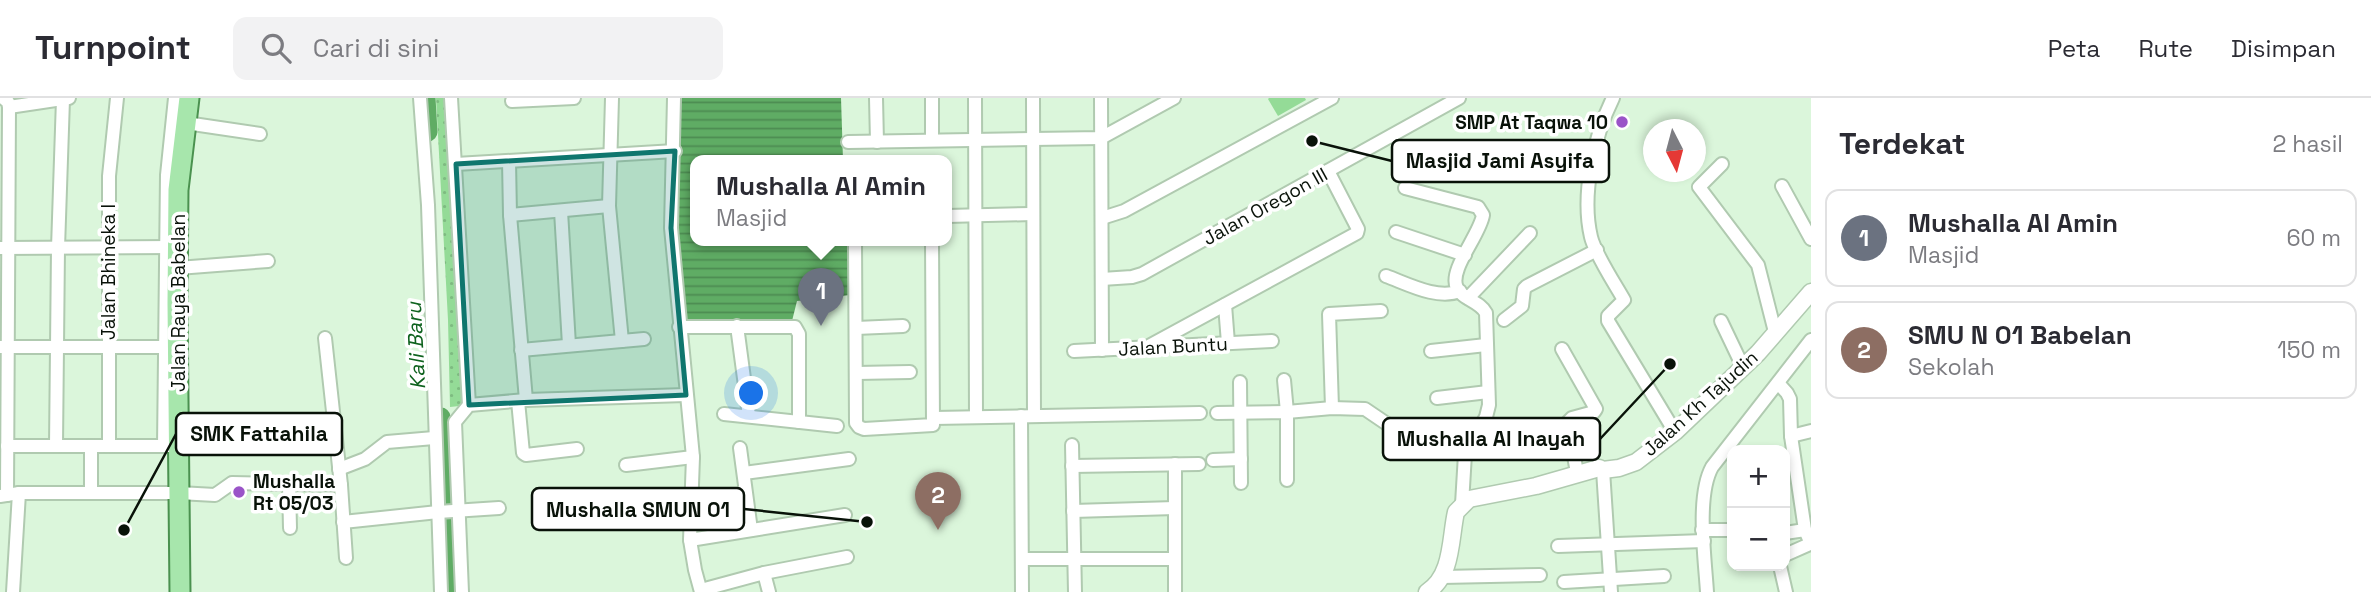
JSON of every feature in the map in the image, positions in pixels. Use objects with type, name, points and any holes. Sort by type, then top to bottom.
[{"type":"main road","name":"Jalan Raya Babelan","points":[[180,592],[179,493],[172,446],[178,268],[173,247],[189,98]]},
{"type":"street","points":[[13,592],[3,395],[3,100],[69,98]]},
{"type":"street","name":"Jalan Bhineka I","points":[[109,446],[108,176],[117,98]]},
{"type":"street","points":[[7,446],[172,446],[165,347],[173,247],[167,174],[175,98]]},
{"type":"street","points":[[420,98],[428,205],[441,592]]},
{"type":"street","points":[[451,98],[469,405],[455,422],[462,592]]},
{"type":"street","points":[[512,115],[511,99],[574,98]]},
{"type":"street","points":[[612,98],[609,206],[622,341]]},
{"type":"street","points":[[674,98],[675,151],[671,228],[693,457],[691,540],[701,591],[764,573],[847,557]]},
{"type":"street","points":[[876,98],[877,142]]},
{"type":"street","points":[[932,98],[932,140]]},
{"type":"street","points":[[975,98],[976,417]]},
{"type":"street","points":[[1022,592],[1033,98]]},
{"type":"street","points":[[1101,98],[1102,349]]},
{"type":"street","points":[[848,142],[1101,138],[1174,98]]},
{"type":"street","points":[[1102,218],[1132,207],[1332,98]]},
{"type":"street","name":"Jalan Oregon III","points":[[1102,279],[1142,274],[1459,98]]},
{"type":"street","points":[[1613,98],[1604,117],[1588,180],[1591,235],[1624,300],[1608,316],[1608,321],[1675,432]]},
{"type":"street","points":[[56,446],[63,99]]},
{"type":"street","points":[[186,123],[260,134]]},
{"type":"street","points":[[456,164],[675,151]]},
{"type":"street","points":[[509,161],[510,215],[521,349],[522,452],[525,454],[577,449]]},
{"type":"street","points":[[1721,164],[1698,185],[1758,265],[1775,332]]},
{"type":"street","points":[[1147,347],[1357,233],[1358,229],[1328,171]]},
{"type":"street","points":[[1782,186],[1811,239]]},
{"type":"street","points":[[1405,188],[1478,207],[1482,212],[1482,220],[1455,275],[1456,287],[1483,307],[1486,313],[1489,405],[1486,417],[1465,454],[1462,504],[1457,512],[1446,568],[1438,586]]},
{"type":"street","points":[[510,215],[609,206]]},
{"type":"street","points":[[561,211],[569,345]]},
{"type":"street","points":[[952,216],[1032,214]]},
{"type":"street","points":[[1396,232],[1465,256]]},
{"type":"street","points":[[1386,276],[1439,294],[1464,294],[1530,233]]},
{"type":"street","points":[[856,246],[856,423],[859,427],[930,426],[934,418],[932,246]]},
{"type":"street","points":[[4,248],[173,247]]},
{"type":"street","points":[[1504,320],[1522,306],[1524,289],[1527,286],[1597,250]]},
{"type":"street","points":[[178,268],[268,261]]},
{"type":"street","name":"Jalan Kh Tajudin","points":[[1462,504],[1469,499],[1536,486],[1599,468],[1619,468],[1636,461],[1675,432],[1743,367],[1811,292]]},
{"type":"street","points":[[1225,305],[1228,343]]},
{"type":"street","points":[[1332,408],[1329,314],[1381,311]]},
{"type":"street","points":[[1721,321],[1743,367]]},
{"type":"street","points":[[737,326],[749,416]]},
{"type":"street","points":[[856,328],[903,326]]},
{"type":"street","points":[[679,327],[795,327],[799,330],[799,422]]},
{"type":"street","points":[[325,338],[346,558]]},
{"type":"street","points":[[521,349],[643,339]]},
{"type":"street","name":"Jalan Buntu","points":[[1074,351],[1272,341]]},
{"type":"street","points":[[1431,351],[1486,345]]},
{"type":"street","points":[[1707,592],[1710,470],[1782,388],[1809,346]]},
{"type":"street","points":[[4,347],[165,347]]},
{"type":"street","points":[[1562,349],[1597,409],[1568,422],[1577,473]]},
{"type":"street","points":[[856,373],[909,372]]},
{"type":"street","points":[[1284,380],[1287,480]]},
{"type":"street","points":[[1240,382],[1241,483]]},
{"type":"street","points":[[1782,388],[1790,399],[1791,436],[1806,497],[1805,530],[1810,544],[1790,553]]},
{"type":"street","points":[[1437,398],[1488,391]]},
{"type":"street","points":[[469,405],[522,400],[686,395]]},
{"type":"street","points":[[1217,413],[1365,409],[1421,447],[1465,454]]},
{"type":"street","points":[[934,418],[1200,413]]},
{"type":"street","points":[[724,414],[837,426]]},
{"type":"street","points":[[339,469],[365,459],[387,442],[455,427]]},
{"type":"street","points":[[1791,436],[1811,431]]},
{"type":"street","points":[[91,446],[91,493]]},
{"type":"street","points":[[1072,446],[1075,592]]},
{"type":"street","points":[[740,449],[751,530]]},
{"type":"street","points":[[626,465],[693,457]]},
{"type":"street","points":[[744,473],[849,459]]},
{"type":"street","points":[[1213,460],[1241,459]]},
{"type":"street","points":[[1175,464],[1175,592]]},
{"type":"street","points":[[1072,466],[1199,464]]},
{"type":"street","points":[[1603,470],[1610,586]]},
{"type":"street","points":[[9,495],[217,495],[232,483],[341,485]]},
{"type":"street","points":[[289,485],[290,528]]},
{"type":"street","points":[[343,522],[499,508]]},
{"type":"street","points":[[1073,511],[1175,508]]},
{"type":"street","points":[[691,540],[845,515]]},
{"type":"street","points":[[1558,546],[1607,544],[1727,530]]},
{"type":"street","points":[[1790,532],[1805,530]]},
{"type":"street","points":[[1022,559],[1174,559]]},
{"type":"street","points":[[1781,571],[1786,592]]},
{"type":"street","points":[[764,573],[769,592]]},
{"type":"street","points":[[1438,586],[1540,575]]},
{"type":"street","points":[[1564,582],[1610,586],[1664,576]]},
{"type":"highlighted area","points":[[675,151],[671,228],[686,395],[469,405],[456,164]]},
{"type":"shaded area","points":[[436,98],[452,98],[469,405],[450,407],[448,320]]},
{"type":"shaded area","points":[[679,98],[841,98],[843,155],[690,155],[690,246],[847,246],[850,295],[797,301],[792,321],[684,321],[676,228]]},
{"type":"shaded area","points":[[1269,98],[1305,98],[1306,100],[1278,116]]},
{"type":"waterway","name":"Kali Baru","points":[[426,98],[428,132]]},
{"type":"waterway","name":"Kali Baru","points":[[441,417],[451,592]]},
{"type":"place","name":"SMP At Taqwa 10","points":[[1622,122]]},
{"type":"place","name":"Masjid Jami Asyifa","points":[[1312,141]]},
{"type":"place","name":"Mushalla Al Amin","points":[[821,326]]},
{"type":"place","name":"Mushalla Al Inayah","points":[[1670,364]]},
{"type":"place","name":"Mushalla Rt 05/03","points":[[239,492]]},
{"type":"place","name":"Mushalla SMUN 01","points":[[867,522]]},
{"type":"place","name":"SMK Fattahila","points":[[124,530]]},
{"type":"place","name":"SMU N 01 Babelan","points":[[938,530]]}]
